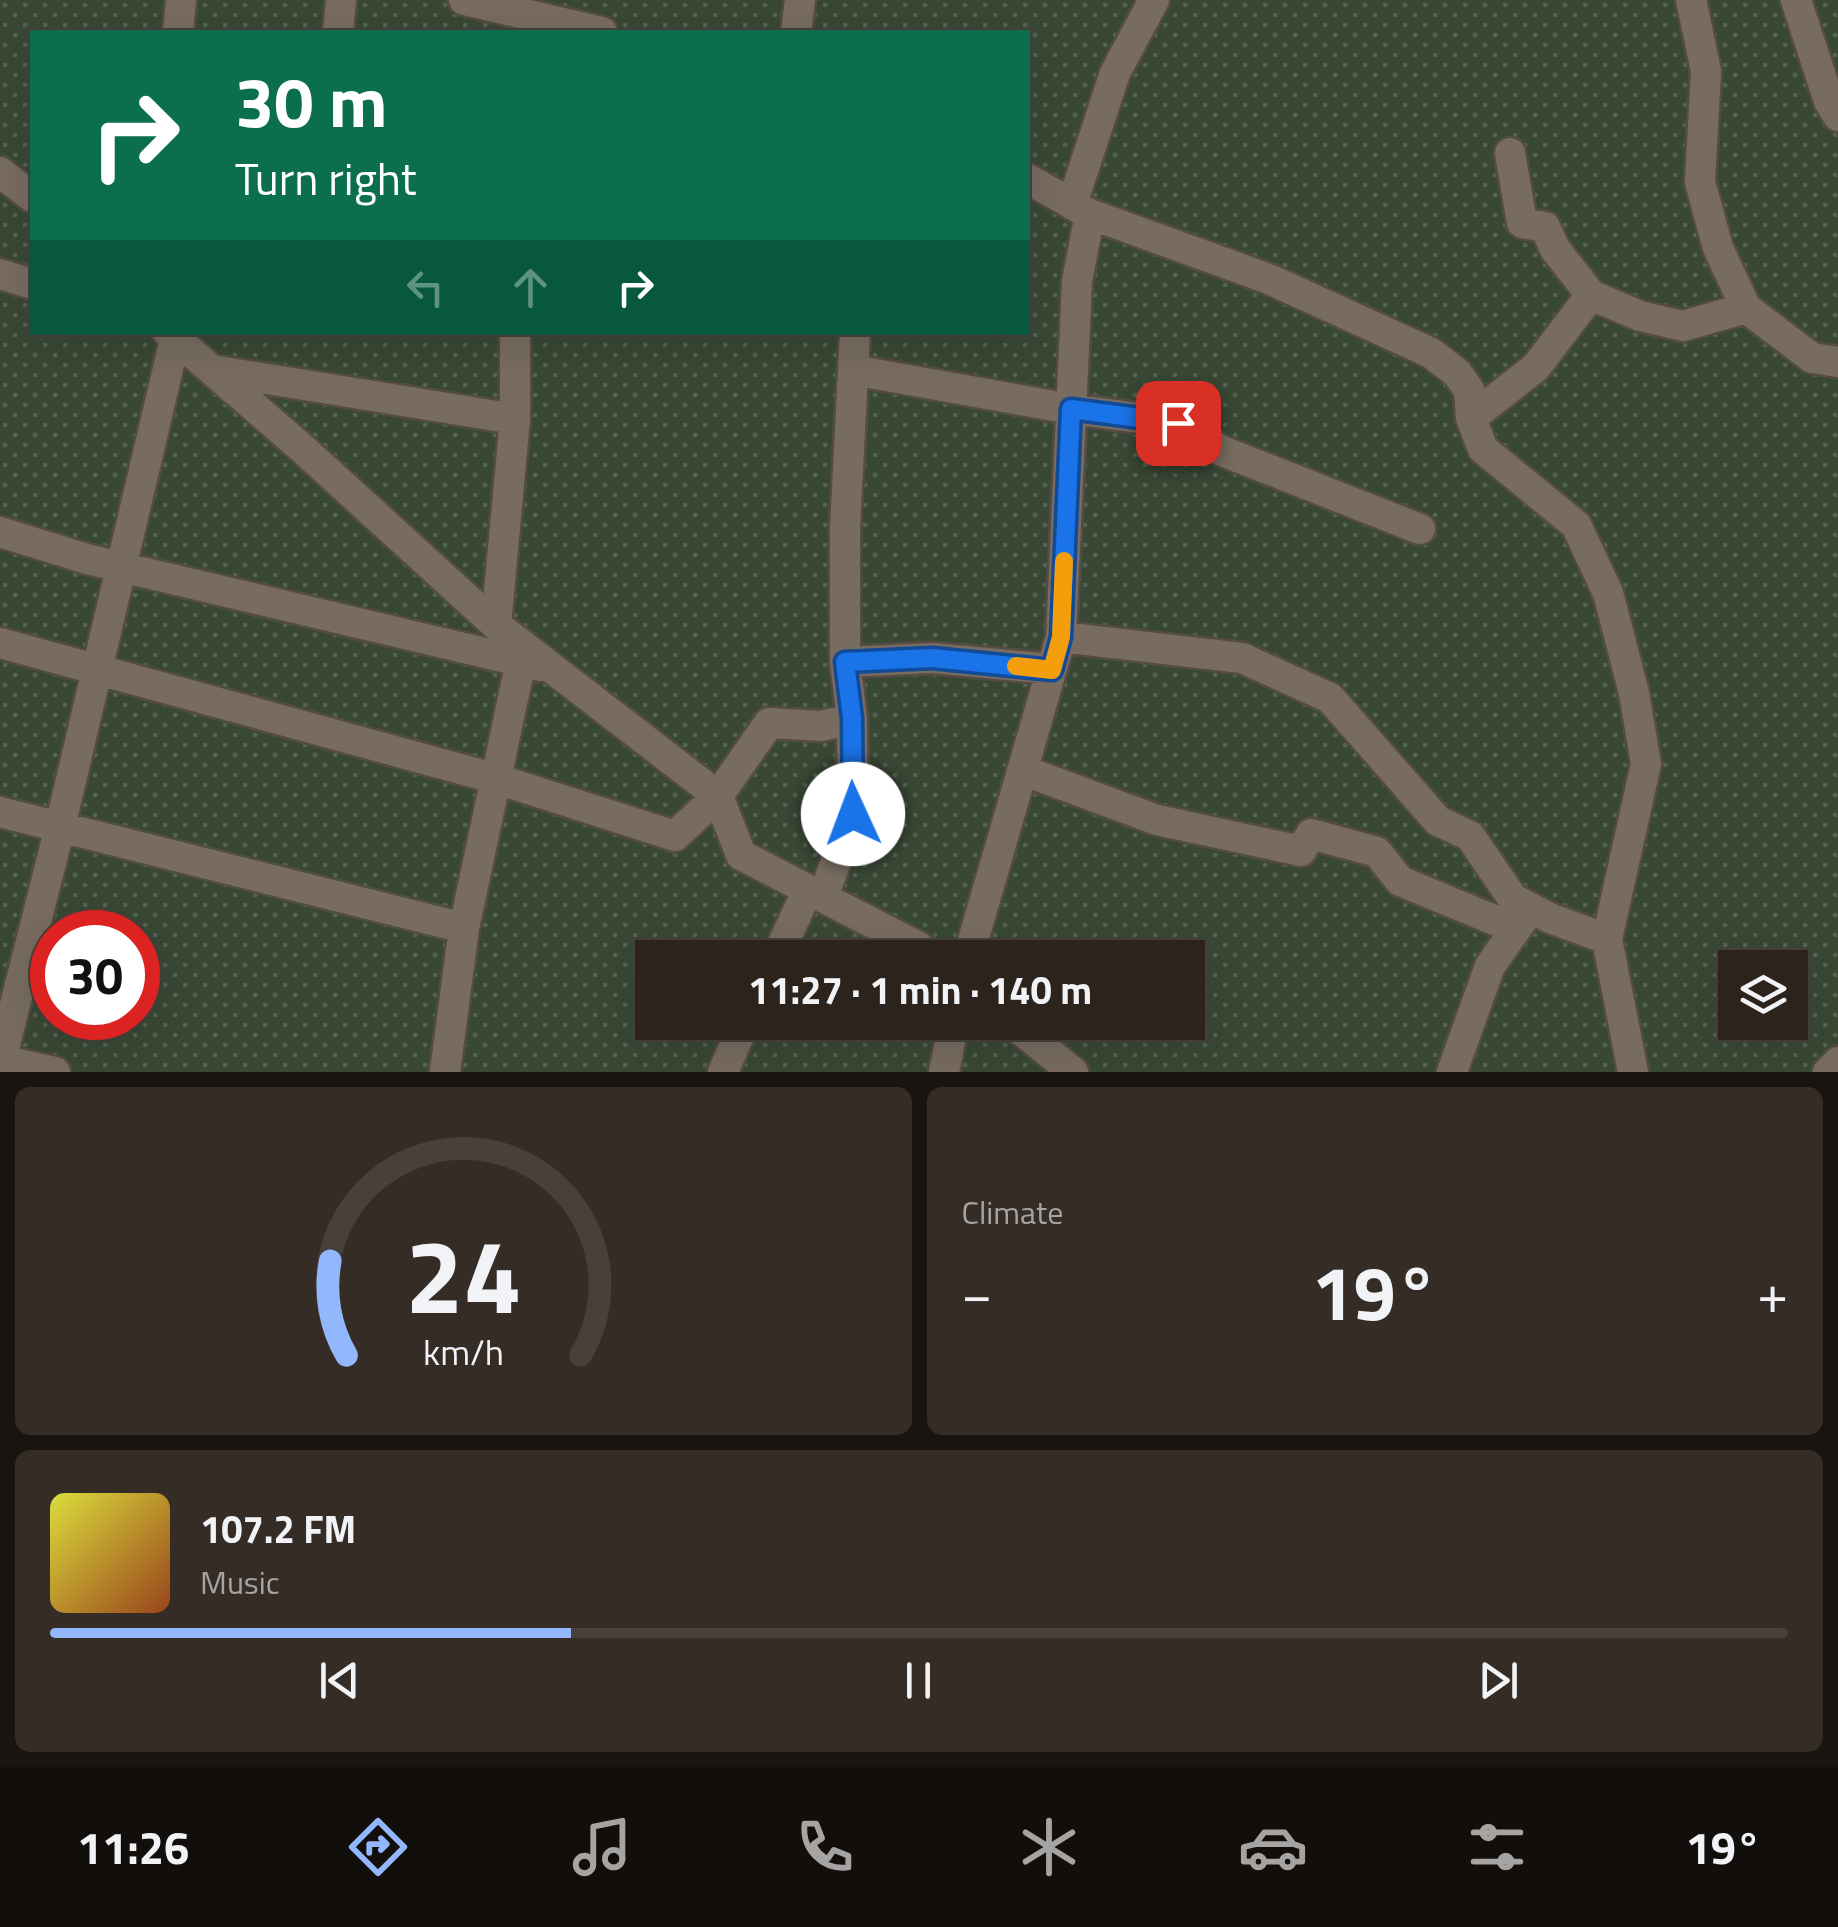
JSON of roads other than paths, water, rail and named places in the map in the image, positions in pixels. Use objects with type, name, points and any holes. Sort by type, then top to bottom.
[{"type":"street","points":[[178,30],[181,0]]},
{"type":"street","points":[[338,30],[341,0]]},
{"type":"street","points":[[464,0],[508,14],[592,30]]},
{"type":"street","points":[[796,30],[800,0]]},
{"type":"street","points":[[973,940],[1061,637],[1081,209],[1115,74],[1154,0]]},
{"type":"street","points":[[1691,0],[1706,72],[1700,182],[1718,248],[1746,308],[1812,358],[1838,362]]},
{"type":"street","points":[[1796,0],[1829,101],[1838,116]]},
{"type":"street","points":[[1510,153],[1522,224],[1545,228],[1555,250],[1590,295],[1640,316],[1682,326],[1746,308]]},
{"type":"street","points":[[0,172],[30,195]]},
{"type":"street","points":[[1030,180],[1081,209],[1268,278],[1430,352],[1457,373],[1469,390],[1471,418],[1483,449],[1576,525],[1608,593],[1634,693],[1646,764],[1607,939],[1633,1072]]},
{"type":"street","points":[[0,274],[30,283]]},
{"type":"street","points":[[1471,418],[1536,368],[1590,295]]},
{"type":"street","points":[[496,625],[515,420],[515,335]]},
{"type":"street","points":[[787,940],[816,894],[853,814],[852,718],[845,662],[844,529],[855,335]]},
{"type":"street","points":[[55,1072],[0,1062],[60,827],[171,336],[496,625],[718,796],[742,854],[905,940]]},
{"type":"street","points":[[211,370],[515,420]]},
{"type":"street","points":[[853,370],[1071,409],[1178,423],[1222,452],[1420,529]]},
{"type":"street","points":[[0,532],[120,567],[553,669]]},
{"type":"street","points":[[1061,637],[1242,658],[1330,698],[1438,820],[1470,836],[1524,919]]},
{"type":"street","points":[[0,643],[497,779],[674,836],[718,796],[769,723],[821,726],[852,718]]},
{"type":"street","points":[[845,662],[932,658],[1052,670]]},
{"type":"street","points":[[445,1072],[464,928],[521,661]]},
{"type":"street","points":[[1022,770],[1157,820],[1301,852],[1310,834],[1376,852],[1400,881],[1524,919],[1607,939]]},
{"type":"street","points":[[0,812],[464,928]]},
{"type":"street","points":[[1452,1072],[1490,966],[1524,919]]},
{"type":"street","points":[[723,1072],[737,1040]]},
{"type":"street","points":[[944,1072],[950,1040]]},
{"type":"street","points":[[1034,1040],[1073,1072]]},
{"type":"street","points":[[1828,1072],[1838,1062]]}]
